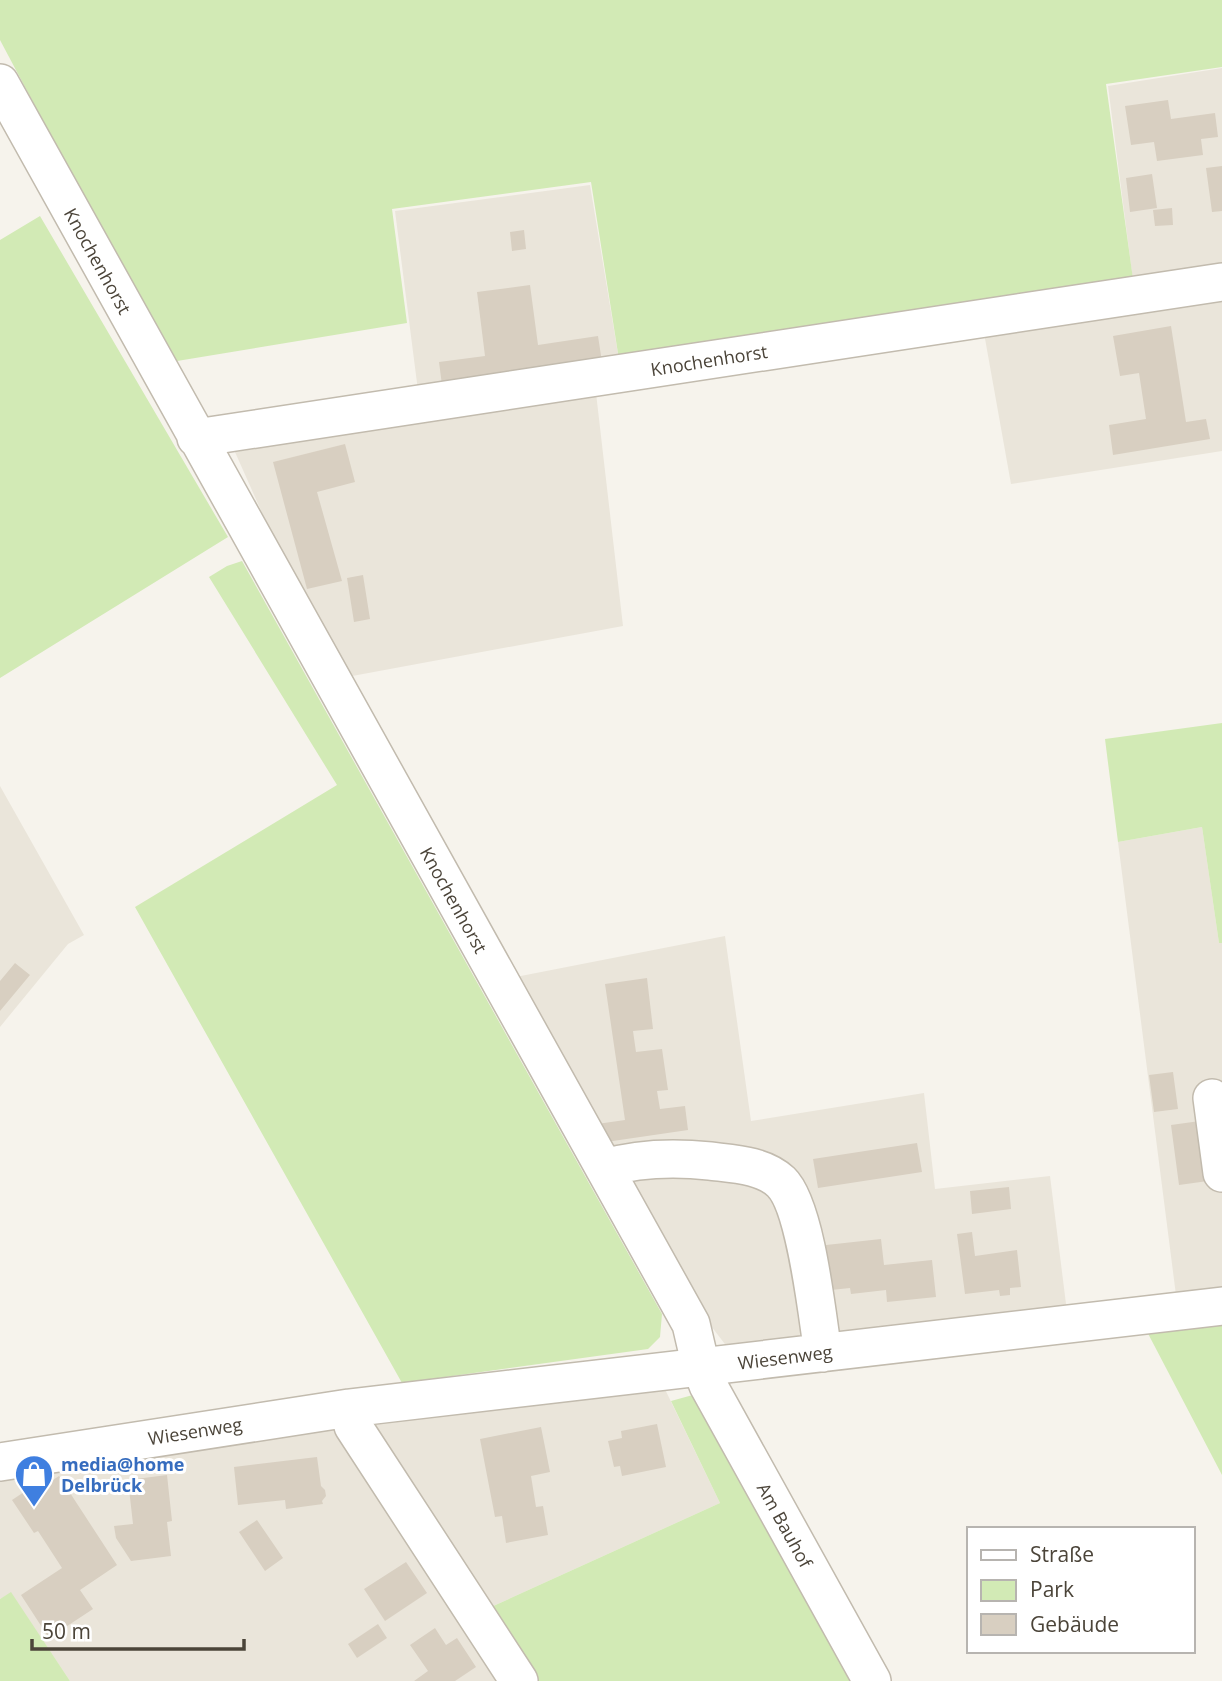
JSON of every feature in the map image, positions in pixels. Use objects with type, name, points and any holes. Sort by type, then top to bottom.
[{"type":"street","name":"Knochenhorst","points":[[0,83],[691,1324],[701,1367]]},
{"type":"street","name":"Knochenhorst","points":[[196,438],[1222,282]]},
{"type":"street","points":[[1212,1098],[1222,1172]]},
{"type":"street","points":[[604,1167],[657,1158],[697,1160],[765,1171],[781,1182],[792,1198],[800,1220],[823,1353]]},
{"type":"street","name":"Wiesenweg","points":[[0,1462],[349,1408],[1222,1306]]},
{"type":"street","name":"Am Bauhof","points":[[701,1367],[708,1385],[872,1681]]},
{"type":"street","points":[[349,1408],[353,1426],[519,1681]]},
{"type":"shaded area","points":[[1222,68],[1222,451],[1011,484],[984,333],[1136,304],[1108,86]]},
{"type":"shaded area","points":[[590,185],[620,366],[596,393],[623,626],[336,679],[235,452],[422,422],[395,211]]},
{"type":"shaded area","points":[[0,786],[84,935],[68,944],[0,1027]]},
{"type":"shaded area","points":[[1202,827],[1219,943],[1222,943],[1222,1297],[1177,1303],[1118,842]]},
{"type":"shaded area","points":[[725,936],[751,1121],[924,1093],[935,1189],[1050,1176],[1067,1312],[731,1352],[708,1322],[506,979]]},
{"type":"shaded area","points":[[661,1381],[720,1503],[480,1612],[514,1681],[70,1681],[11,1593],[0,1599],[0,1478]]},
{"type":"green space","points":[[0,0],[1222,0],[1222,67],[1106,84],[1133,279],[620,366],[591,182],[392,209],[407,323],[171,362],[0,40]]},
{"type":"green space","points":[[40,216],[228,537],[0,678],[0,240]]},
{"type":"green space","points":[[242,561],[662,1314],[660,1337],[648,1349],[402,1383],[135,907],[337,785],[209,577]]},
{"type":"green space","points":[[1222,723],[1222,943],[1219,943],[1202,827],[1118,842],[1105,739]]},
{"type":"green space","points":[[1222,1316],[1222,1475],[1143,1324]]},
{"type":"green space","points":[[700,1393],[862,1681],[526,1681],[480,1612],[720,1503],[671,1401]]},
{"type":"green space","points":[[11,1592],[70,1681],[0,1681],[0,1599]]},
{"type":"building","points":[[1168,100],[1171,119],[1215,113],[1218,137],[1201,139],[1203,155],[1157,161],[1154,142],[1131,145],[1125,106]]},
{"type":"building","points":[[1222,166],[1222,211],[1212,212],[1206,168]]},
{"type":"building","points":[[1152,174],[1157,208],[1130,212],[1126,178]]},
{"type":"building","points":[[1172,208],[1173,225],[1155,226],[1153,210]]},
{"type":"building","points":[[524,230],[526,249],[512,251],[510,232]]},
{"type":"building","points":[[530,285],[538,345],[598,336],[602,362],[442,385],[439,362],[485,356],[477,292]]},
{"type":"building","points":[[1171,326],[1186,422],[1206,419],[1210,439],[1113,455],[1109,425],[1146,419],[1139,373],[1120,376],[1113,336]]},
{"type":"building","points":[[345,444],[355,482],[317,492],[342,581],[307,589],[273,462]]},
{"type":"building","points":[[363,575],[370,619],[354,622],[347,578]]},
{"type":"building","points":[[15,963],[30,975],[0,1011],[0,981]]},
{"type":"building","points":[[647,978],[653,1029],[633,1031],[636,1052],[662,1049],[668,1090],[657,1091],[660,1109],[685,1106],[688,1130],[606,1142],[597,1124],[625,1120],[605,984]]},
{"type":"building","points":[[1173,1072],[1178,1109],[1154,1112],[1149,1075]]},
{"type":"building","points":[[1207,1120],[1215,1180],[1179,1185],[1171,1125]]},
{"type":"building","points":[[917,1143],[922,1172],[818,1188],[813,1159]]},
{"type":"building","points":[[1009,1187],[1011,1209],[972,1214],[970,1191]]},
{"type":"building","points":[[972,1232],[975,1256],[1017,1250],[1021,1287],[1010,1288],[1010,1295],[1000,1296],[999,1290],[965,1294],[957,1234]]},
{"type":"building","points":[[881,1239],[884,1265],[932,1260],[936,1297],[887,1302],[886,1290],[851,1294],[850,1288],[831,1290],[817,1246]]},
{"type":"building","points":[[657,1424],[666,1467],[622,1476],[620,1466],[614,1467],[608,1441],[622,1438],[621,1431]]},
{"type":"building","points":[[541,1427],[550,1472],[531,1476],[536,1507],[543,1506],[548,1535],[506,1543],[502,1516],[495,1517],[480,1439]]},
{"type":"building","points":[[317,1457],[321,1486],[326,1496],[323,1504],[286,1509],[285,1500],[238,1505],[234,1467]]},
{"type":"building","points":[[167,1475],[172,1521],[167,1522],[171,1556],[131,1561],[116,1538],[114,1526],[133,1524],[128,1480]]},
{"type":"building","points":[[59,1476],[117,1565],[80,1590],[93,1609],[49,1638],[21,1595],[62,1568],[38,1531],[34,1533],[12,1500],[36,1484],[39,1489]]},
{"type":"building","points":[[257,1520],[283,1558],[265,1571],[239,1532]]},
{"type":"building","points":[[406,1562],[427,1593],[385,1621],[364,1589]]},
{"type":"building","points":[[378,1624],[387,1638],[357,1658],[348,1644]]},
{"type":"building","points":[[435,1628],[446,1645],[457,1638],[476,1667],[455,1681],[414,1681],[428,1671],[410,1645]]},
{"type":"place","name":"media@home Delbrück","points":[[34,1508]]}]
